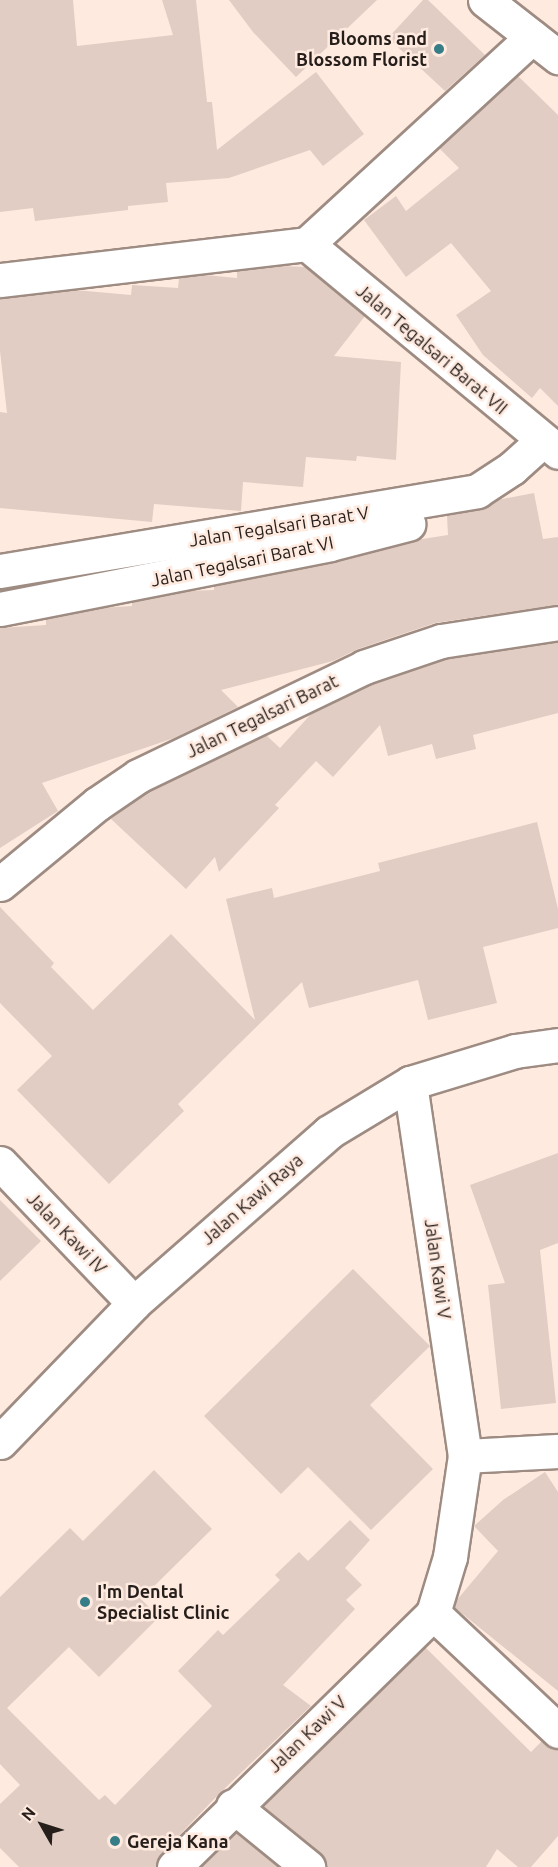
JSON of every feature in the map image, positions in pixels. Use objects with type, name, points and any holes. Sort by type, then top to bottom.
[{"type":"street","points":[[485,0],[558,57]]},
{"type":"street","points":[[0,280],[307,244],[532,37]]},
{"type":"street","name":"Jalan Tegalsari Barat VII","points":[[307,244],[550,446]]},
{"type":"street","name":"Jalan Tegalsari Barat V","points":[[0,571],[477,492],[550,446]]},
{"type":"street","name":"Jalan Tegalsari Barat VI","points":[[0,609],[330,544],[434,516],[477,492]]},
{"type":"street","name":"Jalan Tegalsari Barat","points":[[0,884],[97,804],[138,776],[364,667],[441,641],[558,623]]},
{"type":"street","name":"Jalan Kawi Raya","points":[[0,1442],[134,1303],[329,1132],[410,1083],[515,1051],[558,1045]]},
{"type":"street","name":"Jalan Kawi V","points":[[174,1867],[233,1806],[433,1613],[450,1557],[465,1456],[410,1083]]},
{"type":"street","name":"Jalan Kawi IV","points":[[0,1163],[134,1303]]},
{"type":"street","points":[[465,1456],[558,1451]]},
{"type":"street","points":[[433,1613],[558,1731]]},
{"type":"street","points":[[233,1806],[308,1867]]},
{"type":"building","points":[[0,0],[73,0],[77,46],[173,35],[162,0],[196,0],[207,102],[212,102],[217,150],[316,72],[364,134],[323,166],[310,150],[229,178],[166,183],[168,202],[128,206],[128,210],[35,221],[33,208],[0,212]]},
{"type":"building","points":[[229,0],[377,0],[296,77],[253,32]]},
{"type":"building","name":"Blooms and Blossom Florist","points":[[423,0],[428,0],[485,55],[445,91],[388,38]]},
{"type":"building","points":[[518,76],[558,115],[558,406],[540,388],[532,398],[483,355],[456,315],[491,291],[451,243],[406,277],[364,220],[396,196],[406,211],[459,168],[439,148]]},
{"type":"building","points":[[282,266],[306,267],[365,316],[334,356],[401,362],[396,460],[357,456],[356,461],[306,457],[303,487],[243,482],[241,511],[154,504],[152,522],[0,508],[0,412],[7,413],[0,351],[0,298],[75,290],[131,295],[132,285],[178,288],[179,278],[205,275],[237,278],[237,271]]},
{"type":"building","points":[[534,493],[543,539],[558,537],[558,605],[435,623],[358,649],[333,661],[221,690],[238,707],[174,738],[42,783],[58,811],[0,848],[0,628],[46,625],[46,619],[101,608],[132,606],[132,602],[187,591],[214,590],[214,586],[334,562],[416,540],[448,535],[447,516],[481,509],[497,500]]},
{"type":"building","points":[[558,642],[558,713],[473,735],[476,749],[436,759],[432,744],[388,756],[380,725],[333,777],[316,761],[275,805],[279,808],[219,872],[215,857],[186,889],[111,819],[147,792],[266,735],[280,748],[312,713],[371,684],[445,659]]},
{"type":"building","points":[[537,822],[558,909],[558,928],[483,947],[497,1003],[428,1020],[418,980],[309,1008],[302,982],[178,1104],[184,1111],[109,1184],[17,1090],[52,1056],[0,1003],[0,907],[54,963],[51,967],[93,1010],[171,934],[255,1020],[226,899],[272,888],[274,898],[380,871],[378,863]]},
{"type":"building","points":[[558,1153],[558,1243],[540,1250],[556,1403],[501,1409],[488,1285],[505,1283],[470,1185]]},
{"type":"building","points":[[0,1200],[41,1241],[0,1281]]},
{"type":"building","points":[[353,1269],[430,1346],[370,1405],[433,1469],[371,1530],[308,1467],[281,1494],[204,1416]]},
{"type":"building","points":[[154,1470],[212,1529],[141,1599],[159,1617],[99,1677],[69,1647],[7,1708],[99,1800],[105,1795],[115,1805],[212,1706],[178,1671],[218,1630],[223,1635],[280,1580],[275,1575],[299,1552],[308,1561],[350,1520],[370,1540],[345,1568],[362,1585],[346,1600],[355,1609],[283,1685],[311,1706],[219,1794],[161,1854],[156,1867],[19,1867],[0,1848],[0,1804],[20,1785],[0,1764],[0,1597],[70,1528],[83,1541]]},
{"type":"building","points":[[545,1472],[558,1492],[558,1691],[454,1607],[456,1601],[498,1551],[474,1526],[503,1500]]},
{"type":"building","points":[[425,1647],[531,1752],[542,1741],[558,1749],[558,1836],[531,1867],[518,1867],[497,1849],[486,1867],[326,1867],[320,1852],[263,1806]]},
{"type":"building","points":[[236,1833],[278,1867],[201,1867]]},
{"type":"place","name":"Blooms and Blossom Florist","points":[[439,49]]},
{"type":"place","name":"I'm Dental Specialist Clinic","points":[[85,1602]]},
{"type":"place","name":"Gereja Kana","points":[[115,1841]]}]
